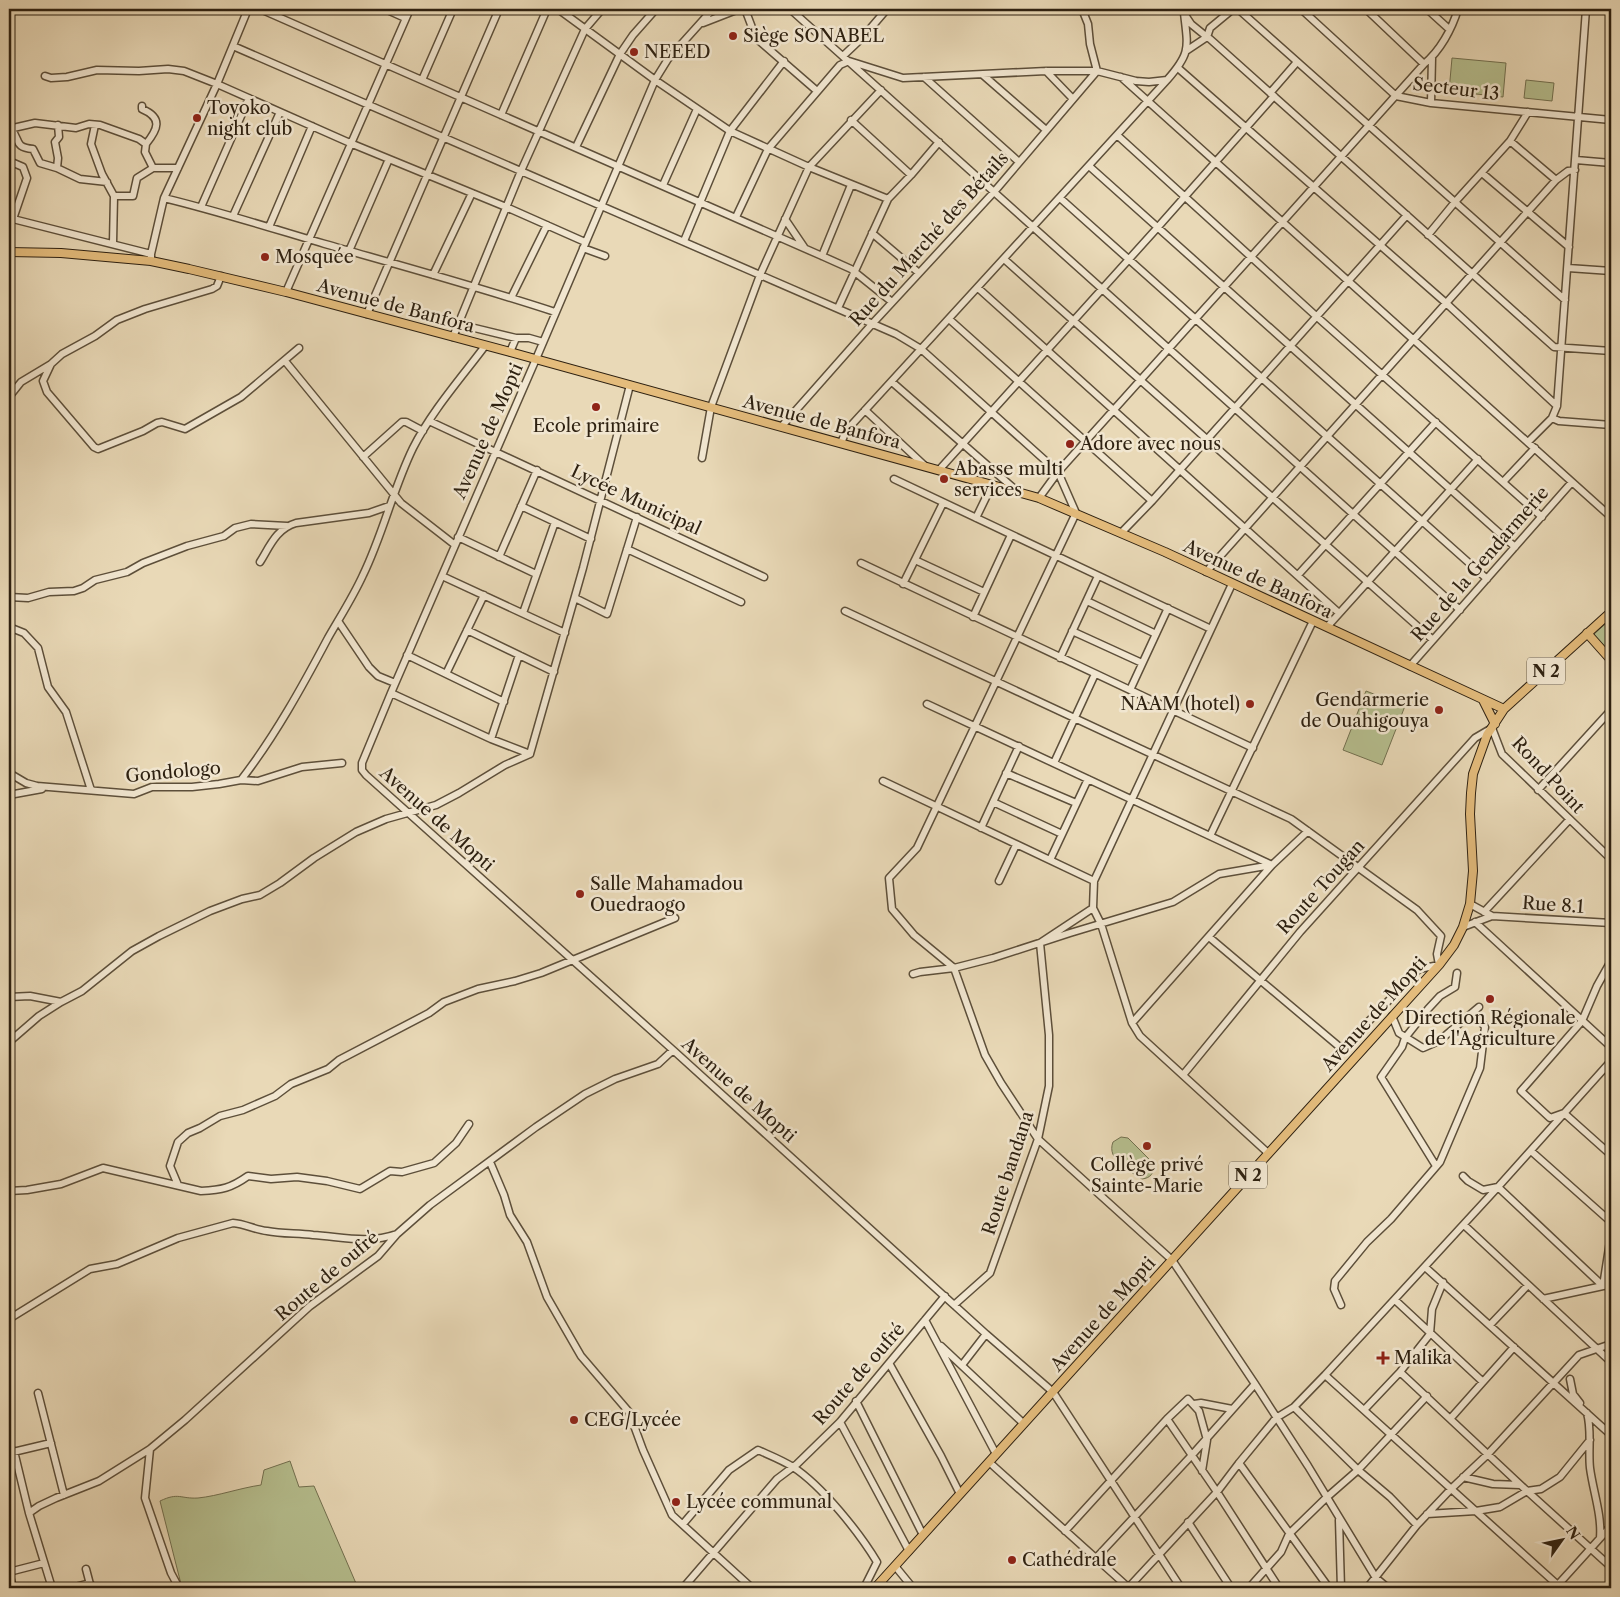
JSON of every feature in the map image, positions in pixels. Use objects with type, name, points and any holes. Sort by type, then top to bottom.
[{"type":"main road","name":"Avenue de Banfora","points":[[9,252],[151,258],[536,359],[842,442],[1039,498],[1122,532],[1504,709]]},
{"type":"main road","name":"Avenue de Mopti","points":[[875,1588],[1439,964],[1454,945],[1463,927],[1470,904],[1473,871],[1470,814],[1471,793],[1473,774],[1481,750],[1504,709],[1611,612]]},
{"type":"main road","points":[[1587,633],[1611,660]]},
{"type":"main road","points":[[1483,700],[1493,726]]},
{"type":"street","points":[[9,161],[23,167],[27,178],[11,218],[113,243],[151,258],[164,198],[217,84],[248,9]]},
{"type":"street","points":[[260,9],[386,63],[460,98],[700,200],[777,237],[822,256],[855,272],[892,302]]},
{"type":"street","points":[[385,9],[405,18]]},
{"type":"street","points":[[286,292],[410,9]]},
{"type":"street","points":[[422,80],[453,9]]},
{"type":"street","points":[[368,314],[499,9]]},
{"type":"street","points":[[501,115],[547,9]]},
{"type":"street","points":[[558,9],[655,80],[730,131],[809,167],[888,199]]},
{"type":"street","points":[[453,337],[521,171],[585,29],[602,9]]},
{"type":"street","points":[[576,147],[620,54],[633,35],[656,9]]},
{"type":"street","name":"Avenue de Mopti","points":[[713,9],[668,59],[655,80],[395,683],[362,763],[362,770],[986,1334],[1053,1392]]},
{"type":"street","points":[[699,24],[739,9]]},
{"type":"street","points":[[745,9],[746,16],[756,38],[818,92]]},
{"type":"street","points":[[790,9],[1236,407],[1460,610]]},
{"type":"street","points":[[843,56],[888,9]]},
{"type":"street","points":[[1082,9],[1088,24],[1090,44],[1097,71]]},
{"type":"street","points":[[1186,51],[1207,37],[1210,28],[1233,9]]},
{"type":"street","points":[[1238,9],[1565,300]]},
{"type":"street","name":"Secteur 13","points":[[1300,9],[1396,96],[1431,103],[1611,120]]},
{"type":"street","points":[[1366,9],[1424,64]]},
{"type":"street","points":[[1427,9],[1449,29]]},
{"type":"street","points":[[1039,498],[1058,472],[1085,441],[1424,64],[1432,58],[1458,9]]},
{"type":"street","points":[[1528,442],[1552,418],[1557,406],[1586,9]]},
{"type":"street","points":[[1183,11],[1191,24],[1272,94],[1554,347],[1611,351]]},
{"type":"street","points":[[842,442],[846,431],[1178,68],[1183,61],[1186,51],[1187,39],[1183,11]]},
{"type":"street","points":[[233,46],[896,334],[921,349],[1058,472],[1076,513],[917,848],[889,878],[892,909],[914,935],[954,968],[986,1054],[1001,1083],[1038,1139],[1172,1260],[1308,1466],[1376,1578],[1388,1588]]},
{"type":"street","points":[[1431,103],[1432,58]]},
{"type":"street","points":[[684,242],[730,131],[784,61]]},
{"type":"street","points":[[736,217],[768,149],[840,65],[849,61],[903,78],[1046,71],[1097,71],[1149,82],[1167,80]]},
{"type":"street","points":[[939,470],[1246,127],[1297,62]]},
{"type":"street","points":[[1178,68],[1446,303],[1557,406]]},
{"type":"street","points":[[45,76],[51,78],[67,77],[97,70],[139,71],[168,69],[184,72],[217,84],[350,143],[506,207],[547,225],[605,256]]},
{"type":"street","points":[[1046,71],[1073,99]]},
{"type":"street","name":"Rue du Marché des Bétails","points":[[782,426],[892,302],[994,192],[1097,71]]},
{"type":"street","points":[[983,75],[1046,130]]},
{"type":"street","points":[[924,77],[1020,162]]},
{"type":"street","points":[[1122,77],[1611,517]]},
{"type":"street","points":[[702,458],[711,407],[760,275],[809,167],[881,90]]},
{"type":"street","points":[[201,207],[249,98]]},
{"type":"street","points":[[142,106],[142,109],[154,116],[157,122],[156,131],[146,144],[145,152],[153,168]]},
{"type":"street","points":[[663,184],[697,109]]},
{"type":"street","points":[[233,216],[280,112]]},
{"type":"street","points":[[1428,235],[1455,202],[1510,142],[1528,112]]},
{"type":"street","points":[[851,120],[911,174]]},
{"type":"street","points":[[10,129],[36,123],[76,128],[89,124],[139,139],[146,144]]},
{"type":"street","points":[[57,168],[55,142],[58,137],[58,125]]},
{"type":"street","points":[[95,125],[91,144],[102,174],[114,196],[113,243]]},
{"type":"street","points":[[269,227],[312,126]]},
{"type":"street","points":[[10,129],[15,133],[20,145],[24,148],[33,149],[40,163],[57,168],[80,179],[107,182]]},
{"type":"street","points":[[1117,135],[1316,316],[1542,517]]},
{"type":"street","points":[[838,308],[888,199],[939,142]]},
{"type":"street","points":[[1510,142],[1556,180]]},
{"type":"street","points":[[349,251],[389,159]]},
{"type":"street","points":[[1576,160],[1611,163]]},
{"type":"street","points":[[1089,166],[1515,547]]},
{"type":"street","points":[[114,196],[132,196],[137,178],[153,168],[178,168]]},
{"type":"street","points":[[1206,572],[1556,180],[1568,171],[1575,170]]},
{"type":"street","points":[[1482,173],[1569,247]]},
{"type":"street","points":[[822,256],[851,185]]},
{"type":"street","points":[[434,275],[472,193]]},
{"type":"street","points":[[164,198],[233,216],[309,240],[474,286],[555,312]]},
{"type":"street","points":[[1060,198],[1487,579]]},
{"type":"street","points":[[1122,532],[1152,501],[1407,215]]},
{"type":"street","points":[[785,219],[804,248]]},
{"type":"street","points":[[511,298],[547,225]]},
{"type":"street","points":[[872,233],[919,273]]},
{"type":"street","points":[[1004,259],[1433,640]]},
{"type":"street","points":[[1568,268],[1611,271]]},
{"type":"street","points":[[9,396],[20,382],[51,364],[62,354],[95,336],[117,320],[145,309],[212,290],[217,286],[221,276]]},
{"type":"street","name":"Avenue de Banfora","points":[[978,288],[1340,612]]},
{"type":"street","points":[[949,319],[1152,501]]},
{"type":"street","points":[[458,324],[516,338],[529,338],[543,342]]},
{"type":"street","points":[[510,352],[516,338]]},
{"type":"street","points":[[241,780],[264,749],[363,575],[380,536],[393,493],[413,447],[429,421],[485,346]]},
{"type":"street","points":[[51,364],[43,381],[46,392],[94,447],[98,448],[162,422],[185,429],[241,397],[299,348]]},
{"type":"street","points":[[285,361],[401,503],[455,546]]},
{"type":"street","name":"Avenue de Banfora","points":[[892,382],[1018,492]]},
{"type":"street","points":[[9,1042],[39,1016],[82,991],[132,951],[159,936],[242,899],[260,895],[280,884],[314,858],[356,832],[386,819],[436,805],[505,765],[530,754],[591,539],[630,385]]},
{"type":"street","name":"Avenue de Banfora","points":[[866,410],[925,466]]},
{"type":"street","points":[[1552,418],[1559,421],[1611,425]]},
{"type":"street","name":"Lycée Municipal","points":[[429,421],[764,577]]},
{"type":"street","points":[[363,457],[402,422],[406,422],[422,431]]},
{"type":"street","points":[[1298,575],[1436,422]]},
{"type":"street","points":[[1504,482],[1535,448]]},
{"type":"street","points":[[1326,627],[1478,460]]},
{"type":"street","points":[[499,557],[537,470]]},
{"type":"street","points":[[894,479],[1211,629]]},
{"type":"street","name":"Rue de la Gendarmerie","points":[[1410,666],[1572,482]]},
{"type":"street","points":[[976,518],[992,484]]},
{"type":"street","points":[[903,584],[943,503]]},
{"type":"street","points":[[260,562],[281,529],[287,526],[296,523],[369,513],[389,506]]},
{"type":"street","points":[[521,506],[591,539]]},
{"type":"street","points":[[575,598],[607,614],[637,517]]},
{"type":"street","points":[[523,613],[555,522]]},
{"type":"street","points":[[9,597],[28,598],[49,592],[74,591],[83,588],[95,580],[127,572],[143,562],[187,546],[224,536],[235,528],[251,524],[287,526]]},
{"type":"street","points":[[973,617],[1011,535]]},
{"type":"street","points":[[458,537],[536,574]]},
{"type":"street","points":[[627,549],[741,602]]},
{"type":"street","points":[[915,560],[984,592]]},
{"type":"street","points":[[861,563],[1252,748]]},
{"type":"street","points":[[442,576],[565,633]]},
{"type":"street","points":[[1060,658],[1098,576]]},
{"type":"street","points":[[1232,584],[1094,881],[1093,908],[1101,924],[1132,1023],[1140,1036],[1268,1153]]},
{"type":"street","points":[[446,674],[484,595]]},
{"type":"street","points":[[1087,601],[1156,634]]},
{"type":"street","points":[[1130,690],[1168,608]]},
{"type":"street","points":[[845,611],[1291,819],[1417,910],[1441,936],[1437,954],[1439,964],[1419,969],[1342,1049],[1208,937]]},
{"type":"street","points":[[338,621],[369,667],[378,676],[395,683]]},
{"type":"street","points":[[1210,836],[1313,621]]},
{"type":"street","points":[[9,627],[24,632],[38,648],[48,687],[66,712],[90,790]]},
{"type":"street","points":[[467,630],[554,672]]},
{"type":"street","points":[[1072,631],[1142,664]]},
{"type":"street","points":[[407,655],[504,702]]},
{"type":"street","points":[[491,739],[519,656]]},
{"type":"street","points":[[1054,763],[1095,674]]},
{"type":"street","points":[[391,693],[491,739],[530,754]]},
{"type":"street","points":[[927,704],[1272,865]]},
{"type":"street","points":[[1538,790],[1611,710]]},
{"type":"street","name":"Rond Point","points":[[1493,726],[1502,754],[1611,859]]},
{"type":"street","name":"Route Tougan","points":[[1183,1075],[1259,980],[1359,867],[1474,738],[1493,726]]},
{"type":"street","points":[[980,828],[1018,746]]},
{"type":"street","name":"Gondologo","points":[[9,773],[26,783],[50,787],[134,794],[152,786],[192,787],[241,780],[258,781],[302,767],[342,763]]},
{"type":"street","points":[[1006,773],[1076,803]]},
{"type":"street","points":[[1050,860],[1088,779]]},
{"type":"street","points":[[883,781],[1094,881]]},
{"type":"street","points":[[9,794],[50,787]]},
{"type":"street","points":[[992,802],[1062,834]]},
{"type":"street","points":[[1484,912],[1569,820]]},
{"type":"street","points":[[1132,1023],[1272,865],[1308,831]]},
{"type":"street","points":[[999,881],[1016,844]]},
{"type":"street","points":[[913,974],[954,968],[993,958],[1173,902],[1219,874],[1272,865]]},
{"type":"street","name":"Rue 8.1","points":[[1470,904],[1492,916]]},
{"type":"street","points":[[1040,943],[1093,908]]},
{"type":"street","name":"Rue 8.1","points":[[1463,927],[1492,916],[1611,923]]},
{"type":"street","points":[[178,1185],[170,1166],[178,1142],[188,1133],[220,1116],[243,1110],[275,1096],[291,1084],[328,1069],[339,1060],[429,1013],[444,1002],[478,989],[515,981],[573,961],[675,918]]},
{"type":"street","points":[[1475,922],[1611,1047]]},
{"type":"street","name":"Route bandana","points":[[954,1305],[990,1273],[1038,1139],[1048,1086],[1049,1035],[1040,943]]},
{"type":"street","points":[[1564,1113],[1550,1118],[1521,1090],[1582,1021],[1597,986],[1611,961]]},
{"type":"street","points":[[1436,1166],[1381,1077],[1402,1047],[1404,1038],[1440,996],[1455,987],[1457,973]]},
{"type":"street","points":[[9,997],[30,996],[61,1002]]},
{"type":"street","points":[[1392,1016],[1396,1028],[1404,1038],[1423,1048],[1439,1041],[1480,1006]]},
{"type":"street","points":[[1341,1305],[1334,1289],[1335,1281],[1367,1242],[1391,1219],[1436,1166],[1453,1135],[1480,1068],[1485,1027],[1473,1012]]},
{"type":"street","name":"Route de oufré","points":[[29,1513],[64,1494],[99,1481],[150,1449],[185,1420],[310,1306],[378,1256],[397,1234],[430,1205],[536,1127],[585,1094],[615,1079],[658,1064],[672,1050]]},
{"type":"street","points":[[989,1462],[1129,1588],[1217,1492],[1276,1418],[1294,1407],[1325,1375],[1498,1188],[1611,1061]]},
{"type":"street","points":[[1564,1113],[1611,1155]]},
{"type":"street","points":[[9,1190],[27,1190],[62,1184],[103,1168],[201,1191],[233,1186],[248,1176],[271,1179],[298,1177],[327,1181],[360,1189],[390,1171],[402,1172],[434,1163],[456,1143],[469,1124]]},
{"type":"street","points":[[1531,1151],[1611,1222]]},
{"type":"street","points":[[490,1162],[504,1195],[510,1216],[527,1242],[547,1297],[581,1356],[629,1412],[643,1450],[672,1516],[752,1588]]},
{"type":"street","points":[[1463,1176],[1483,1190],[1498,1188]]},
{"type":"street","points":[[1498,1188],[1603,1286]]},
{"type":"street","points":[[9,1319],[90,1268],[117,1264],[178,1238],[234,1223],[266,1231],[360,1240],[382,1239],[397,1234]]},
{"type":"street","points":[[1464,1225],[1611,1362]]},
{"type":"street","points":[[1603,1286],[1611,1235]]},
{"type":"street","points":[[1425,1267],[1611,1435]]},
{"type":"street","points":[[1364,1410],[1400,1372],[1430,1334],[1432,1309],[1443,1282]]},
{"type":"street","points":[[1490,1326],[1528,1285]]},
{"type":"street","points":[[1543,1300],[1611,1285]]},
{"type":"street","name":"Route de oufré","points":[[683,1588],[777,1479],[793,1467],[840,1422],[945,1296]]},
{"type":"street","points":[[1395,1300],[1483,1382]]},
{"type":"street","points":[[925,1320],[996,1454]]},
{"type":"street","points":[[962,1366],[986,1334]]},
{"type":"street","points":[[937,1342],[1024,1424]]},
{"type":"street","points":[[1367,1588],[1416,1525],[1488,1454],[1579,1355],[1611,1344]]},
{"type":"street","points":[[1450,1419],[1514,1347]]},
{"type":"street","points":[[889,1363],[960,1494]]},
{"type":"street","points":[[1400,1372],[1611,1567]]},
{"type":"street","points":[[1325,1375],[1558,1587],[1611,1526]]},
{"type":"street","points":[[1570,1378],[1573,1394],[1588,1414],[1590,1466],[1601,1526],[1600,1538]]},
{"type":"street","points":[[1096,1558],[1255,1384]]},
{"type":"street","points":[[1053,1392],[1181,1588]]},
{"type":"street","points":[[38,1393],[64,1494]]},
{"type":"street","points":[[1249,1588],[1281,1552],[1289,1534],[1358,1470],[1427,1396]]},
{"type":"street","points":[[1065,1530],[1167,1419],[1188,1399],[1199,1411],[1206,1439],[1202,1471]]},
{"type":"street","points":[[856,1402],[923,1535]]},
{"type":"street","points":[[1194,1404],[1201,1403],[1232,1409]]},
{"type":"street","points":[[1294,1407],[1358,1470],[1390,1497],[1416,1525]]},
{"type":"street","points":[[1167,1419],[1279,1588]]},
{"type":"street","points":[[840,1422],[909,1551]]},
{"type":"street","points":[[1427,1514],[1476,1511],[1500,1507],[1527,1491],[1541,1489],[1560,1477],[1590,1440]]},
{"type":"street","points":[[51,1443],[11,1452],[52,1588]]},
{"type":"street","points":[[150,1449],[145,1498],[170,1573],[178,1588]]},
{"type":"street","points":[[683,1524],[729,1470],[758,1450],[793,1467],[818,1488],[841,1512],[860,1536],[877,1562],[864,1588]]},
{"type":"street","points":[[1239,1463],[1329,1588]]},
{"type":"street","points":[[1463,1477],[1493,1484],[1520,1484]]},
{"type":"street","points":[[1339,1517],[1341,1588]]},
{"type":"street","points":[[1188,1522],[1231,1588]]},
{"type":"street","points":[[13,1588],[9,1572],[44,1563]]},
{"type":"street","points":[[895,1566],[914,1588]]},
{"type":"street","points":[[71,1588],[90,1586],[86,1569]]},
{"type":"green space","points":[[1452,58],[1506,63],[1503,97],[1449,91]]},
{"type":"green space","points":[[1526,80],[1554,83],[1552,101],[1524,98]]},
{"type":"green space","points":[[1611,619],[1611,655],[1593,635]]},
{"type":"green space","points":[[1366,691],[1405,706],[1382,765],[1343,750]]},
{"type":"green space","points":[[1121,1137],[1128,1138],[1154,1164],[1153,1172],[1150,1176],[1142,1179],[1116,1160],[1112,1148],[1113,1142]]},
{"type":"green space","points":[[290,1461],[299,1487],[314,1486],[358,1588],[182,1588],[160,1501],[176,1496],[206,1497],[261,1485],[264,1470]]},
{"type":"place","name":"Siège SONABEL","points":[[733,36]]},
{"type":"place","name":"NEEED","points":[[634,52]]},
{"type":"place","name":"Toyoko night club","points":[[197,118]]},
{"type":"place","name":"Mosquée","points":[[265,257]]},
{"type":"place","name":"Ecole primaire","points":[[596,407]]},
{"type":"place","name":"Adore avec nous","points":[[1070,444]]},
{"type":"place","name":"Abasse multi services","points":[[944,479]]},
{"type":"place","name":"NAAM (hotel)","points":[[1250,704]]},
{"type":"place","name":"Gendarmerie de Ouahigouya","points":[[1439,710]]},
{"type":"place","name":"Salle Mahamadou Ouedraogo","points":[[580,894]]},
{"type":"place","name":"Direction Régionale de l'Agriculture","points":[[1490,999]]},
{"type":"place","name":"Collège privé Sainte-Marie","points":[[1147,1146]]},
{"type":"place","name":"Malika","points":[[1383,1358]]},
{"type":"place","name":"CEG/Lycée","points":[[574,1420]]},
{"type":"place","name":"Lycée communal","points":[[676,1502]]},
{"type":"place","name":"Cathédrale","points":[[1012,1560]]}]
